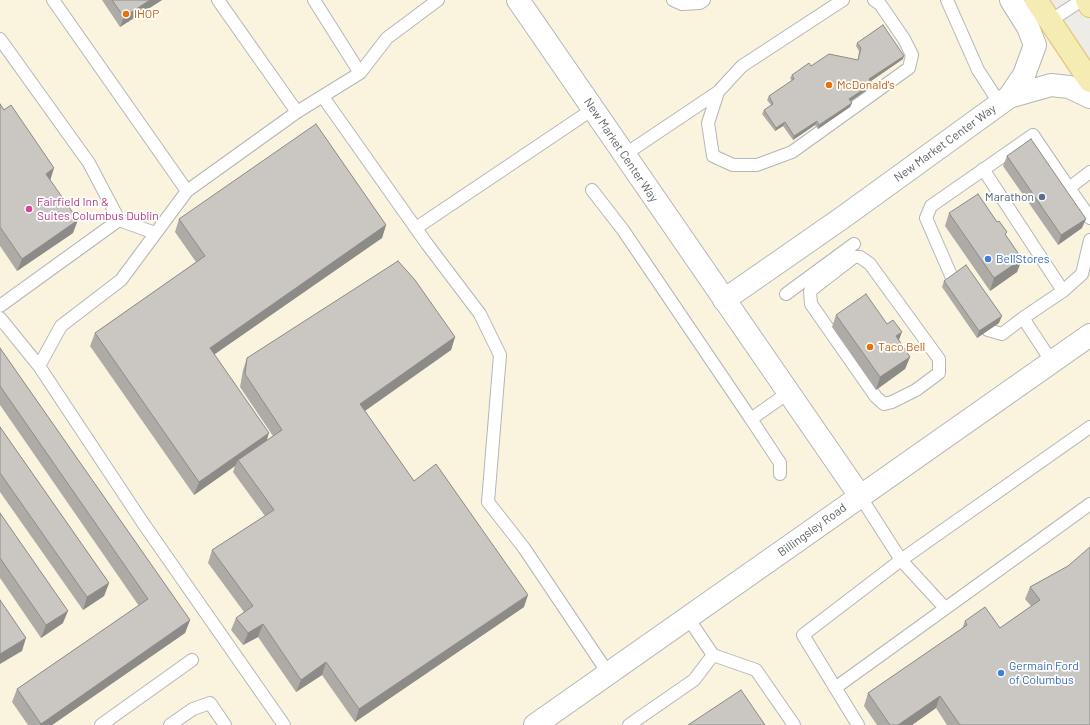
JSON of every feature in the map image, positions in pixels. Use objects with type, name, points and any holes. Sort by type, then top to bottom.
[{"type":"main road","points":[[1036,0],[1090,81]]},
{"type":"main road","points":[[1087,0],[1090,6]]},
{"type":"street","name":"New Market Center Way","points":[[518,0],[860,496]]},
{"type":"street","name":"New Market Center Way","points":[[724,300],[842,218],[1004,100],[1024,75],[1035,45],[1028,27],[1011,0]]},
{"type":"street","name":"New Market Center Way","points":[[1004,100],[1051,85],[1069,88],[1090,97]]},
{"type":"street","name":"Billingsley Road","points":[[535,725],[1090,335]]},
{"type":"lane","points":[[53,0],[187,190]]},
{"type":"lane","points":[[218,0],[297,112]]},
{"type":"lane","points":[[314,0],[360,73]]},
{"type":"lane","points":[[39,366],[61,326],[121,280],[187,190],[297,112],[360,73],[387,38],[438,0]]},
{"type":"lane","points":[[674,0],[682,4],[700,3],[704,0]]},
{"type":"lane","points":[[624,155],[718,92],[742,66],[843,0]]},
{"type":"lane","points":[[718,92],[708,123],[713,156],[733,165],[757,165],[792,152],[909,68],[912,54],[880,4],[874,0]]},
{"type":"lane","points":[[947,0],[978,70],[1004,100]]},
{"type":"lane","points":[[1050,21],[1082,0]]},
{"type":"lane","points":[[0,39],[89,163],[119,220],[155,233]]},
{"type":"lane","points":[[323,97],[416,228],[480,314],[500,355],[488,502],[524,548],[608,673]]},
{"type":"lane","points":[[416,228],[593,109]]},
{"type":"lane","points":[[953,280],[926,218],[931,206],[1033,135],[1090,218]]},
{"type":"lane","points":[[983,169],[1063,291]]},
{"type":"lane","points":[[1069,188],[1090,172]]},
{"type":"lane","points":[[592,190],[623,230],[751,419],[780,463],[780,474]]},
{"type":"lane","points":[[0,306],[119,220]]},
{"type":"lane","points":[[988,330],[1002,334],[1063,291],[1082,274],[1090,240]]},
{"type":"lane","points":[[786,294],[854,244]]},
{"type":"lane","points":[[802,282],[810,291],[811,304],[876,397],[884,404],[892,402],[916,390],[939,373],[939,359],[870,264],[860,257],[854,257],[810,291]]},
{"type":"lane","points":[[0,318],[39,366],[147,529],[284,725]]},
{"type":"lane","points":[[1023,318],[1052,362]]},
{"type":"lane","points":[[751,419],[788,393]]},
{"type":"lane","points":[[858,725],[804,635],[901,560],[1090,428]]},
{"type":"lane","points":[[860,496],[901,560],[945,608]]},
{"type":"lane","points":[[835,688],[1090,504]]},
{"type":"lane","points":[[688,618],[713,655],[756,670],[794,725]]},
{"type":"lane","points":[[629,725],[694,680],[713,655]]},
{"type":"lane","points":[[101,725],[192,660]]},
{"type":"lane","points":[[170,725],[194,709],[210,703],[225,725]]},
{"type":"shaded area","points":[[0,0],[1036,0],[1090,81],[1090,725],[0,725]]},
{"type":"building","points":[[112,0],[150,0],[124,17]]},
{"type":"building","name":"McDonald's","points":[[883,25],[904,56],[869,79],[872,84],[849,99],[852,103],[819,125],[817,121],[794,136],[785,122],[776,128],[764,110],[773,104],[769,96],[794,79],[792,75],[809,63],[811,66],[829,54],[858,60],[861,48],[857,43]]},
{"type":"building","name":"Fairfield Inn & Suites Columbus Dublin","points":[[0,104],[4,110],[11,105],[54,168],[46,174],[78,220],[22,259],[0,227]]},
{"type":"building","points":[[316,124],[386,225],[210,348],[269,433],[199,482],[95,333],[205,256],[179,219]]},
{"type":"building","name":"Marathon","points":[[1031,139],[1086,219],[1061,235],[1007,156]]},
{"type":"building","name":"BellStores","points":[[978,194],[997,222],[999,221],[1007,232],[1005,234],[1022,259],[994,278],[949,213]]},
{"type":"building","points":[[398,261],[415,280],[455,337],[360,404],[414,481],[436,464],[528,595],[359,709],[326,662],[301,680],[263,624],[248,633],[236,618],[253,606],[212,550],[274,510],[238,460],[282,430],[245,374],[247,358]]},
{"type":"building","points":[[966,265],[1002,316],[979,331],[944,281]]},
{"type":"building","name":"Taco Bell","points":[[866,294],[887,324],[893,320],[902,332],[896,336],[910,357],[880,377],[836,315]]},
{"type":"building","points":[[0,348],[190,620],[41,724],[17,689],[148,599],[0,386]]},
{"type":"building","points":[[0,427],[109,583],[87,597],[0,473]]},
{"type":"building","points":[[0,513],[68,611],[46,625],[0,558]]},
{"type":"building","name":"Germain Ford of Columbus","points":[[1090,547],[1090,725],[960,725],[940,696],[898,725],[890,725],[868,693],[967,625],[965,621],[985,607],[1000,628],[1040,600],[1030,587],[1068,566]]},
{"type":"building","points":[[0,600],[26,638],[0,654]]},
{"type":"building","points":[[741,690],[765,725],[688,725]]},
{"type":"place","name":"IHOP","points":[[126,14]]},
{"type":"place","name":"McDonald's","points":[[829,85]]},
{"type":"place","name":"Marathon","points":[[1042,197]]},
{"type":"place","name":"Fairfield Inn & Suites Columbus Dublin","points":[[29,209]]},
{"type":"place","name":"BellStores","points":[[988,259]]},
{"type":"place","name":"Taco Bell","points":[[870,347]]},
{"type":"place","name":"Germain Ford of Columbus","points":[[1001,673]]}]
